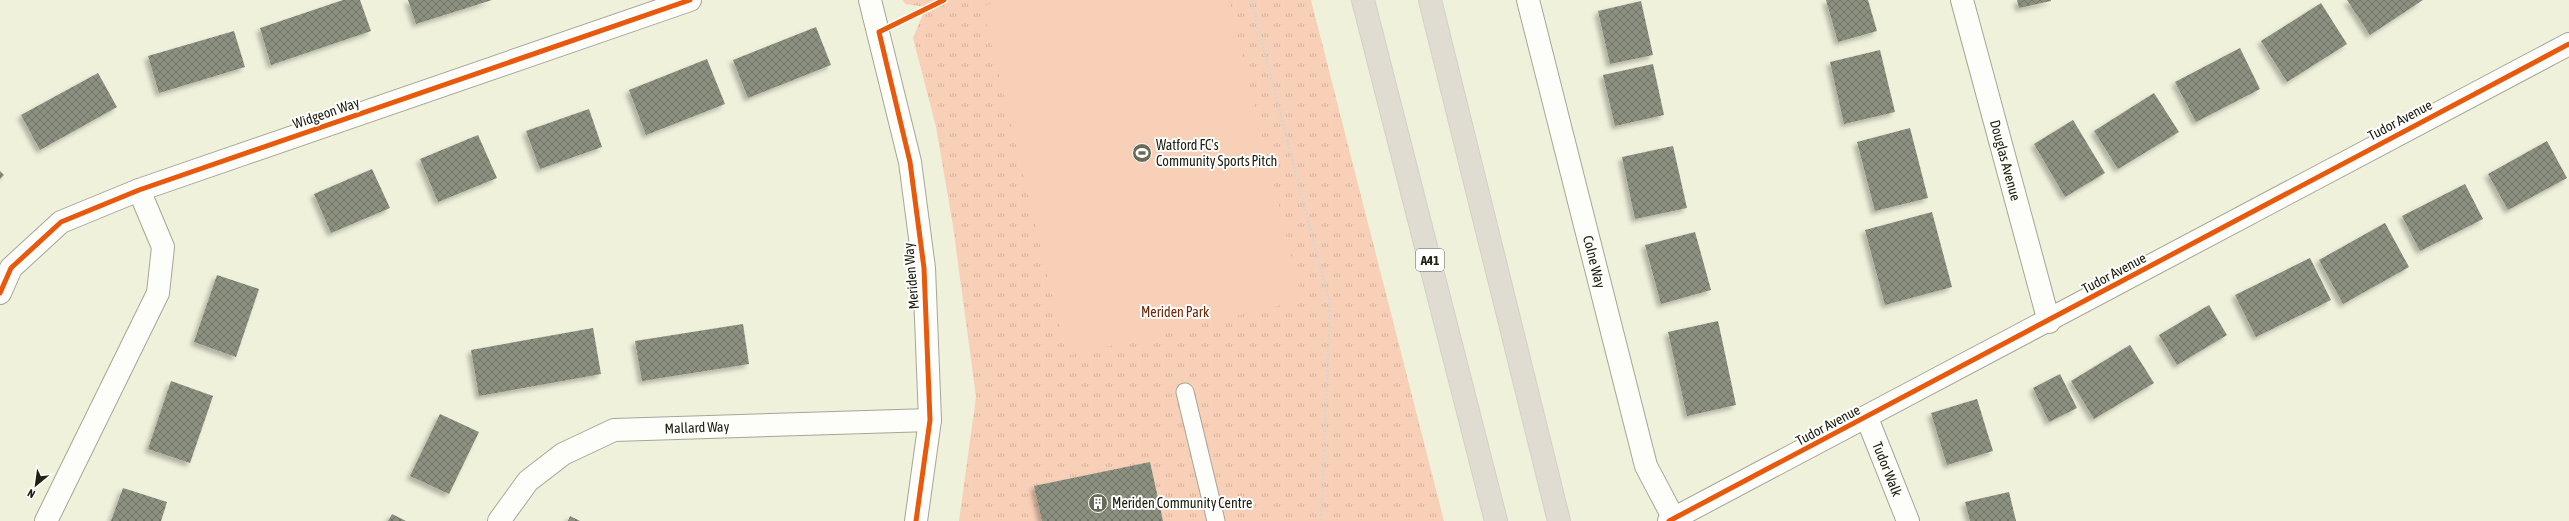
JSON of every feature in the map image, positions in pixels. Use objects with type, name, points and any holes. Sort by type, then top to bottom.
[{"type":"highway","name":"A41","points":[[1363,0],[1496,521]]},
{"type":"highway","points":[[1430,0],[1559,521]]},
{"type":"street","name":"Widgeon Way","points":[[0,293],[11,268],[61,222],[139,190],[690,0]]},
{"type":"street","name":"Meriden Way","points":[[870,0],[910,162],[924,268],[930,420],[916,521]]},
{"type":"street","name":"Colne Way","points":[[1528,0],[1646,466],[1672,520]]},
{"type":"street","name":"Douglas Avenue","points":[[1962,0],[2049,322]]},
{"type":"street","name":"Tudor Avenue","points":[[1672,520],[2049,322],[2569,44]]},
{"type":"street","points":[[46,521],[158,294],[163,247],[139,190]]},
{"type":"street","name":"Tudor Walk","points":[[1867,418],[1908,521]]},
{"type":"street","name":"Mallard Way","points":[[499,521],[528,481],[557,458],[614,430],[930,420]]},
{"type":"lane","points":[[1185,392],[1216,521]]},
{"type":"path","points":[[1251,0],[1330,305],[1321,521]]},
{"type":"green space","name":"Meriden Park","points":[[903,0],[1311,0],[1444,521],[959,521],[976,397],[953,226],[936,127],[913,38],[926,7],[905,4]]},
{"type":"green space","name":"Watford FC's Community Sports Pitch","points":[[1008,0],[1229,0],[1302,300],[1067,356],[982,6]]},
{"type":"building","points":[[343,0],[360,0],[371,31],[271,65],[260,28]]},
{"type":"building","points":[[408,0],[492,0],[416,24]]},
{"type":"building","points":[[1826,0],[1868,0],[1877,31],[1838,42]]},
{"type":"building","points":[[2017,0],[2051,0],[2051,1],[2019,8]]},
{"type":"building","points":[[2347,0],[2423,0],[2370,35]]},
{"type":"building","points":[[1641,1],[1653,55],[1610,64],[1598,11]]},
{"type":"building","points":[[2321,3],[2347,44],[2287,82],[2261,41]]},
{"type":"building","points":[[816,27],[831,65],[748,98],[733,60]]},
{"type":"building","points":[[234,31],[245,67],[159,93],[148,56]]},
{"type":"building","points":[[2240,48],[2260,89],[2196,122],[2175,82]]},
{"type":"building","points":[[1880,50],[1895,112],[1844,124],[1830,62]]},
{"type":"building","points":[[707,59],[725,104],[646,135],[629,90]]},
{"type":"building","points":[[1653,64],[1664,115],[1615,126],[1603,75]]},
{"type":"building","points":[[98,73],[117,107],[40,150],[21,115]]},
{"type":"building","points":[[2154,93],[2179,132],[2118,169],[2094,131]]},
{"type":"building","points":[[589,109],[602,147],[540,169],[526,131]]},
{"type":"building","points":[[2073,120],[2105,173],[2065,197],[2034,144]]},
{"type":"building","points":[[1910,128],[1928,198],[1875,211],[1857,142]]},
{"type":"building","points":[[478,135],[497,178],[438,202],[420,159]]},
{"type":"building","points":[[2547,141],[2567,178],[2508,210],[2488,174]]},
{"type":"building","points":[[1673,146],[1687,208],[1635,219],[1622,157]]},
{"type":"building","points":[[372,169],[390,208],[331,233],[314,194]]},
{"type":"building","points":[[0,171],[4,175],[0,179]]},
{"type":"building","points":[[2465,184],[2483,219],[2420,251],[2402,216]]},
{"type":"building","points":[[1932,212],[1952,287],[1885,305],[1865,230]]},
{"type":"building","points":[[2385,223],[2409,267],[2343,304],[2319,260]]},
{"type":"building","points":[[1695,232],[1711,290],[1661,304],[1645,245]]},
{"type":"building","points":[[2310,258],[2331,300],[2256,337],[2235,295]]},
{"type":"building","points":[[217,275],[259,289],[236,357],[194,342]]},
{"type":"building","points":[[2209,305],[2227,335],[2177,365],[2159,335]]},
{"type":"building","points":[[1718,321],[1736,405],[1687,416],[1668,332]]},
{"type":"building","points":[[743,324],[749,364],[642,381],[635,341]]},
{"type":"building","points":[[593,328],[601,374],[479,396],[471,350]]},
{"type":"building","points":[[2130,345],[2154,383],[2094,419],[2071,381]]},
{"type":"building","points":[[2060,374],[2077,408],[2049,422],[2033,388]]},
{"type":"building","points":[[171,381],[213,396],[190,463],[148,449]]},
{"type":"building","points":[[1977,399],[1993,451],[1947,465],[1931,413]]},
{"type":"building","points":[[440,414],[479,432],[449,494],[410,476]]},
{"type":"building","name":"Meriden Community Centre","points":[[1150,462],[1163,521],[1042,521],[1034,486]]},
{"type":"building","points":[[123,488],[167,502],[161,521],[111,521]]},
{"type":"building","points":[[2009,492],[2016,521],[1970,521],[1965,502]]},
{"type":"building","points":[[392,514],[406,521],[388,521]]},
{"type":"building","points":[[570,516],[580,521],[568,521]]},
{"type":"cycle path","points":[[0,293],[11,268],[61,222],[139,190],[690,0]]},
{"type":"cycle path","points":[[916,521],[930,420],[924,268],[910,162],[879,32],[944,0]]},
{"type":"cycle path","points":[[1669,521],[2569,44]]},
{"type":"place","name":"Watford FC's Community Sports Pitch","points":[[1142,153]]},
{"type":"place","name":"Meriden Community Centre","points":[[1098,503]]}]
